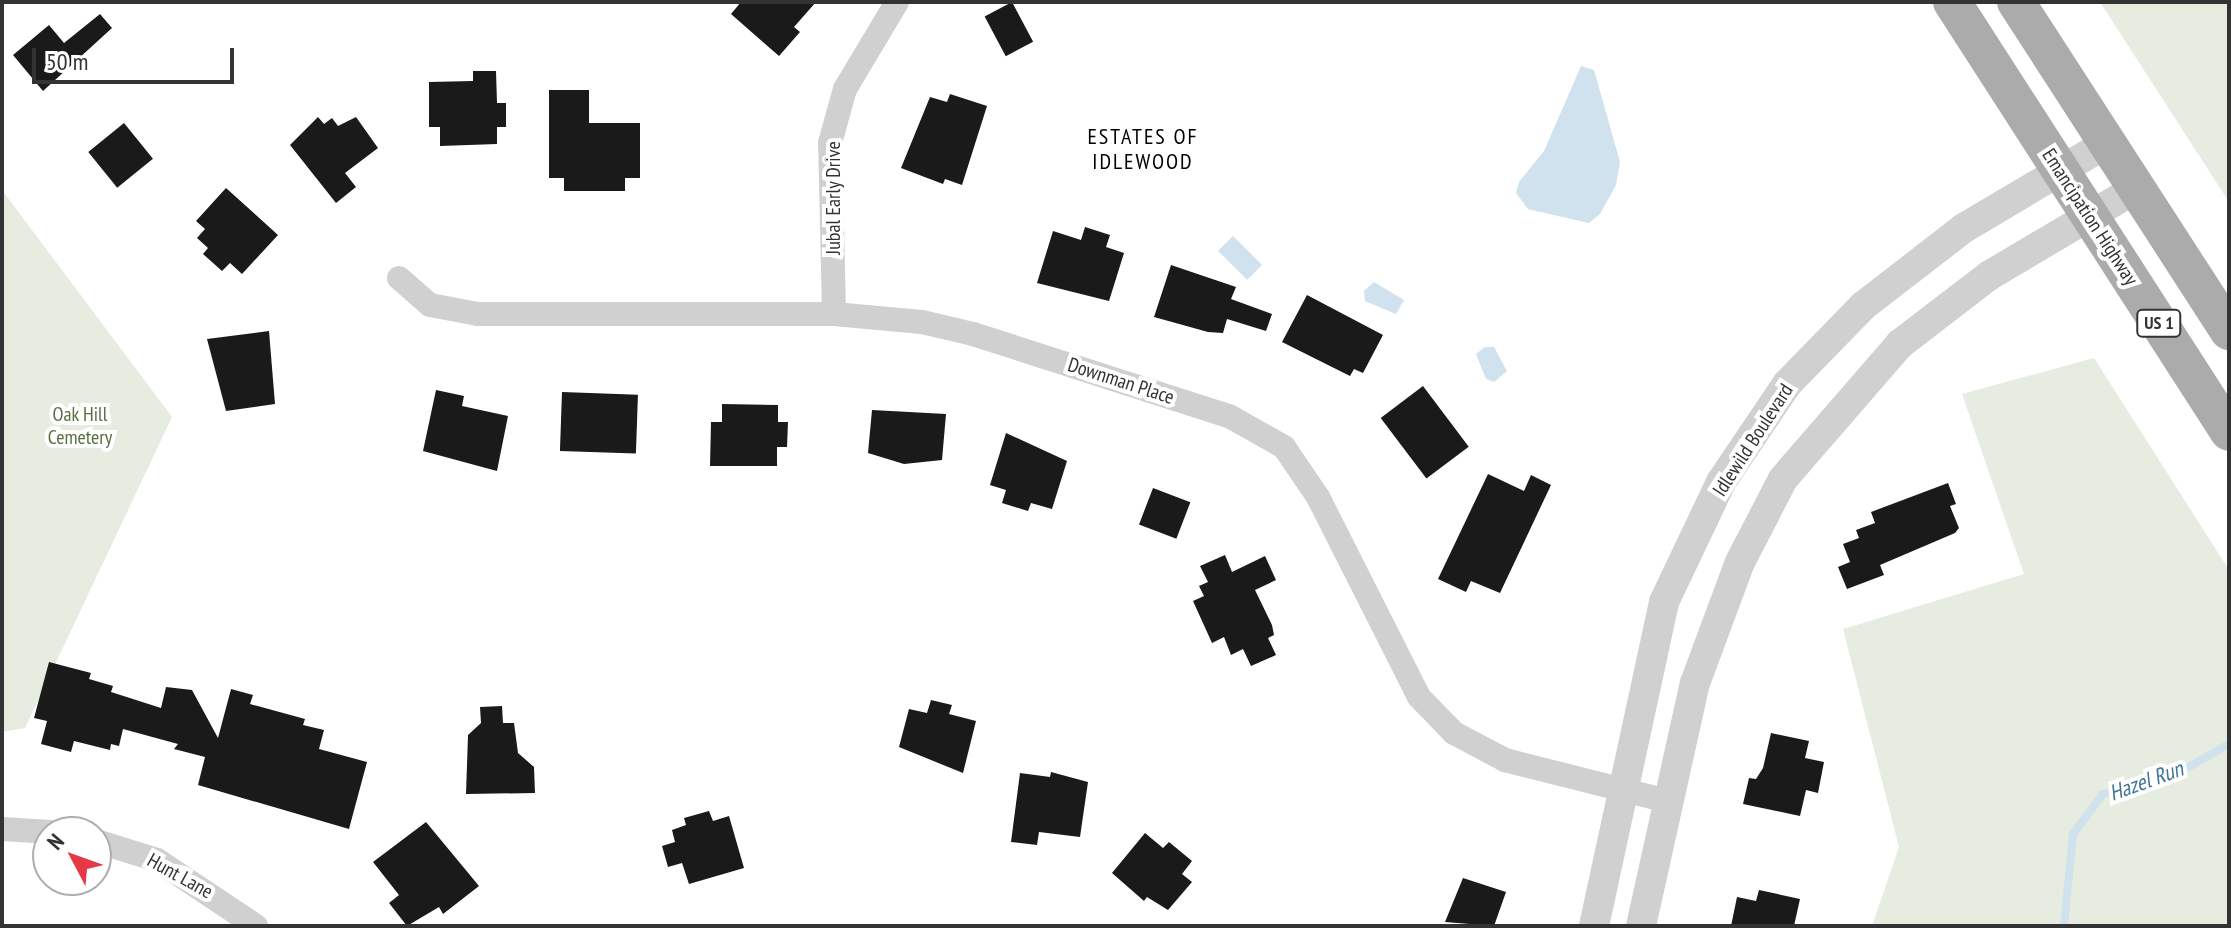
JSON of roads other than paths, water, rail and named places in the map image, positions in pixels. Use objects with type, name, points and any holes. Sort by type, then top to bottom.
[{"type":"main road","name":"Emancipation Highway","points":[[1952,2],[2229,432]]},
{"type":"main road","name":"US 1","points":[[2016,2],[2229,331]]},
{"type":"street","name":"Jubal Early Drive","points":[[834,314],[830,143],[845,89],[897,2]]},
{"type":"street","name":"Idlewild Boulevard","points":[[1594,926],[1664,602],[1721,482],[1787,384],[1863,306],[1964,228],[2107,143]]},
{"type":"street","points":[[1641,926],[1695,683],[1740,562],[1783,479],[1900,344],[1990,275],[2088,214],[2137,188]]},
{"type":"street","name":"Downman Place","points":[[399,278],[430,305],[478,314],[834,314],[973,334],[1229,416],[1284,447],[1318,497],[1419,697],[1454,733],[1505,760],[1621,793],[1671,802]]},
{"type":"street","points":[[2,829],[32,831]]},
{"type":"street","name":"Hunt Lane","points":[[112,846],[157,860],[256,926]]},
{"type":"water","points":[[1581,66],[1594,70],[1620,162],[1616,185],[1600,214],[1589,223],[1528,209],[1516,193],[1519,182],[1544,151]]},
{"type":"water","points":[[1233,236],[1262,265],[1247,280],[1218,251]]},
{"type":"water","points":[[1374,282],[1404,300],[1396,314],[1365,301],[1364,291]]},
{"type":"water","points":[[1485,347],[1494,347],[1507,371],[1494,382],[1486,379],[1476,354]]},
{"type":"waterway","name":"Hazel Run","points":[[2064,926],[2073,834],[2103,794],[2180,772],[2229,744]]},
{"type":"district","name":"ESTATES OF IDLEWOOD","points":[[1143,148]]},
{"type":"park label","name":"Oak Hill Cemetery","points":[[80,426]]}]
